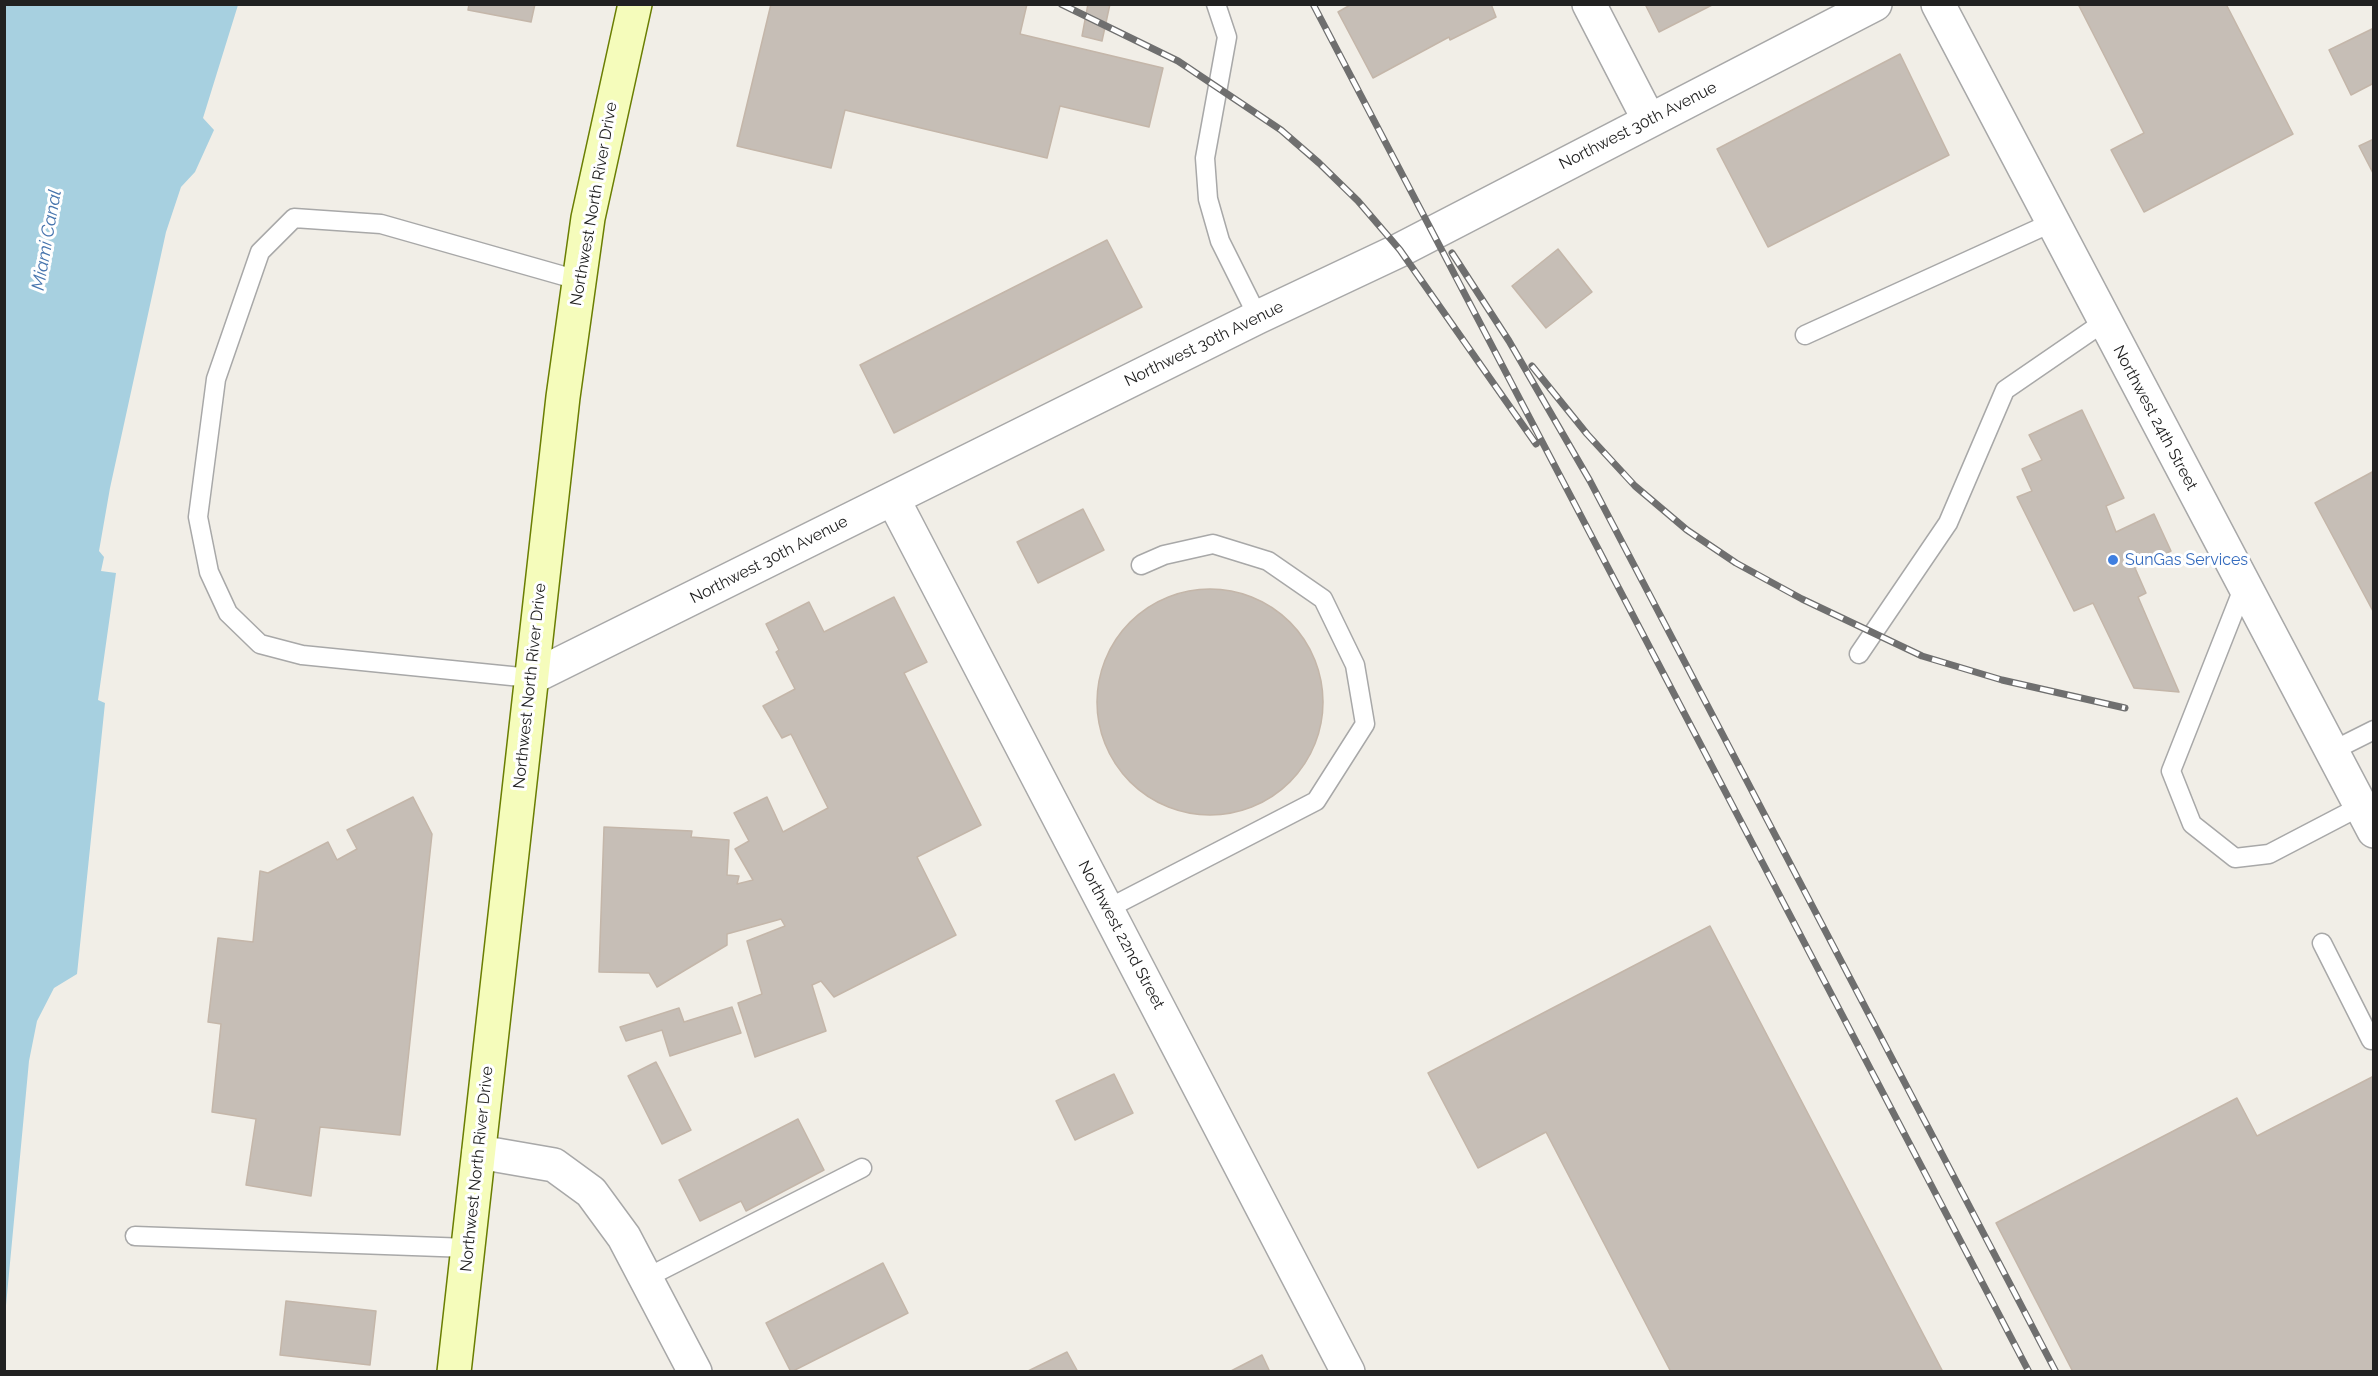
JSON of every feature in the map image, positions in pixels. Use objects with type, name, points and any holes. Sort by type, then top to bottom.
[{"type":"main road","name":"Northwest North River Drive","points":[[454,1371],[578,280],[613,98],[635,4]]},
{"type":"street","points":[[1589,4],[1649,120]]},
{"type":"street","name":"Northwest 30th Avenue","points":[[531,678],[1258,317],[1425,238],[1875,4]]},
{"type":"street","name":"Northwest 24th Street","points":[[1938,4],[2051,223],[2367,819]]},
{"type":"street","name":"Northwest 22nd Street","points":[[892,499],[1348,1371]]},
{"type":"street","points":[[479,1152],[554,1165],[571,1175],[609,1214],[695,1371]]},
{"type":"lane","points":[[1216,4],[1227,37],[1205,159],[1208,200],[1220,242],[1258,317]]},
{"type":"lane","points":[[531,678],[302,655],[260,644],[228,613],[208,572],[198,517],[216,379],[260,252],[294,218],[381,224],[578,280]]},
{"type":"lane","points":[[1804,335],[2051,223]]},
{"type":"lane","points":[[1859,654],[1948,523],[2005,390],[2104,322]]},
{"type":"lane","points":[[1107,909],[1316,801],[1365,724],[1355,665],[1323,599],[1268,561],[1213,544],[1164,555],[1141,565]]},
{"type":"lane","points":[[2244,586],[2171,771],[2192,824],[2235,858],[2269,854],[2367,819]]},
{"type":"lane","points":[[2332,751],[2373,730]]},
{"type":"lane","points":[[2322,943],[2371,1040],[2373,1039]]},
{"type":"lane","points":[[646,1278],[861,1168]]},
{"type":"lane","points":[[135,1236],[468,1248]]},
{"type":"water","name":"Miami Canal","points":[[5,4],[238,5],[203,118],[214,130],[195,172],[181,187],[166,232],[110,488],[99,551],[104,557],[101,571],[116,573],[98,700],[105,703],[77,974],[54,988],[37,1021],[29,1061],[5,1316]]},
{"type":"building","points":[[469,4],[535,4],[531,22],[468,10]]},
{"type":"building","points":[[771,4],[1027,4],[1020,34],[1163,68],[1149,127],[1060,106],[1047,158],[845,110],[831,168],[737,146]]},
{"type":"building","points":[[1088,4],[1110,4],[1102,41],[1082,36]]},
{"type":"building","points":[[1352,4],[1491,4],[1496,17],[1450,40],[1449,37],[1373,78],[1338,12]]},
{"type":"building","points":[[1645,4],[1714,4],[1659,32]]},
{"type":"building","points":[[2078,4],[2226,4],[2293,134],[2144,212],[2111,150],[2144,133]]},
{"type":"building","points":[[2374,28],[2374,83],[2351,95],[2329,50]]},
{"type":"building","points":[[1900,54],[1949,155],[1768,247],[1717,149]]},
{"type":"building","points":[[2374,139],[2374,175],[2359,146]]},
{"type":"building","points":[[1107,240],[1142,307],[894,433],[860,365]]},
{"type":"building","points":[[1558,249],[1592,292],[1546,328],[1512,286]]},
{"type":"building","points":[[2082,410],[2124,498],[2106,506],[2116,532],[2154,514],[2171,551],[2135,568],[2146,593],[2138,597],[2179,692],[2134,688],[2093,603],[2074,611],[2017,497],[2032,491],[2022,469],[2042,460],[2029,435]]},
{"type":"building","points":[[2374,471],[2374,613],[2315,503]]},
{"type":"building","points":[[1083,509],[1104,550],[1038,583],[1017,542]]},
{"type":"building","points":[[1210,589],[1243,594],[1253,598],[1273,608],[1290,622],[1304,639],[1314,659],[1318,669],[1323,702],[1318,735],[1314,745],[1304,765],[1290,782],[1273,796],[1253,806],[1243,810],[1210,815],[1177,810],[1167,806],[1147,796],[1130,782],[1116,765],[1106,745],[1102,735],[1097,702],[1102,669],[1106,659],[1116,639],[1130,622],[1147,608],[1167,598],[1177,594]]},
{"type":"building","points":[[894,597],[927,662],[904,673],[981,825],[917,857],[956,935],[834,997],[821,981],[812,985],[826,1031],[755,1057],[738,1003],[762,994],[747,941],[785,926],[781,919],[727,934],[727,945],[657,987],[649,973],[599,972],[604,827],[692,831],[691,837],[729,840],[727,875],[739,876],[737,884],[753,880],[735,849],[749,841],[734,813],[767,797],[783,832],[828,808],[791,734],[782,738],[763,706],[795,689],[776,652],[779,650],[766,624],[809,602],[824,632]]},
{"type":"building","points":[[413,797],[432,834],[400,1135],[320,1127],[311,1196],[246,1185],[256,1119],[212,1112],[221,1024],[208,1022],[218,938],[253,942],[260,871],[268,873],[328,842],[337,860],[357,849],[347,830]]},
{"type":"building","points":[[1710,926],[1943,1372],[1671,1372],[1546,1132],[1478,1168],[1428,1073]]},
{"type":"building","points":[[732,1007],[741,1033],[670,1056],[662,1030],[626,1041],[620,1027],[679,1008],[684,1022]]},
{"type":"building","points":[[656,1062],[691,1130],[662,1144],[628,1076]]},
{"type":"building","points":[[1114,1074],[1133,1113],[1075,1140],[1056,1101]]},
{"type":"building","points":[[2374,1076],[2374,1372],[2073,1372],[1996,1223],[2237,1098],[2257,1136]]},
{"type":"building","points":[[798,1119],[824,1170],[746,1211],[741,1201],[700,1221],[679,1180]]},
{"type":"building","points":[[883,1263],[908,1313],[791,1372],[766,1323]]},
{"type":"building","points":[[286,1301],[376,1311],[370,1365],[280,1355]]},
{"type":"building","points":[[1067,1352],[1078,1372],[1026,1372]]},
{"type":"building","points":[[1262,1355],[1270,1372],[1229,1372]]},
{"type":"railway","points":[[1061,4],[1178,61],[1281,130],[1319,163],[1358,201],[1400,250],[1536,444]]},
{"type":"railway","points":[[1313,4],[2029,1372]]},
{"type":"railway","points":[[1452,253],[1509,341],[1590,481],[2056,1372]]},
{"type":"railway","points":[[1532,366],[1587,434],[1635,486],[1687,530],[1736,563],[1802,599],[1922,656],[2002,680],[2125,708]]},
{"type":"place","name":"SunGas Services","points":[[2113,560]]}]
